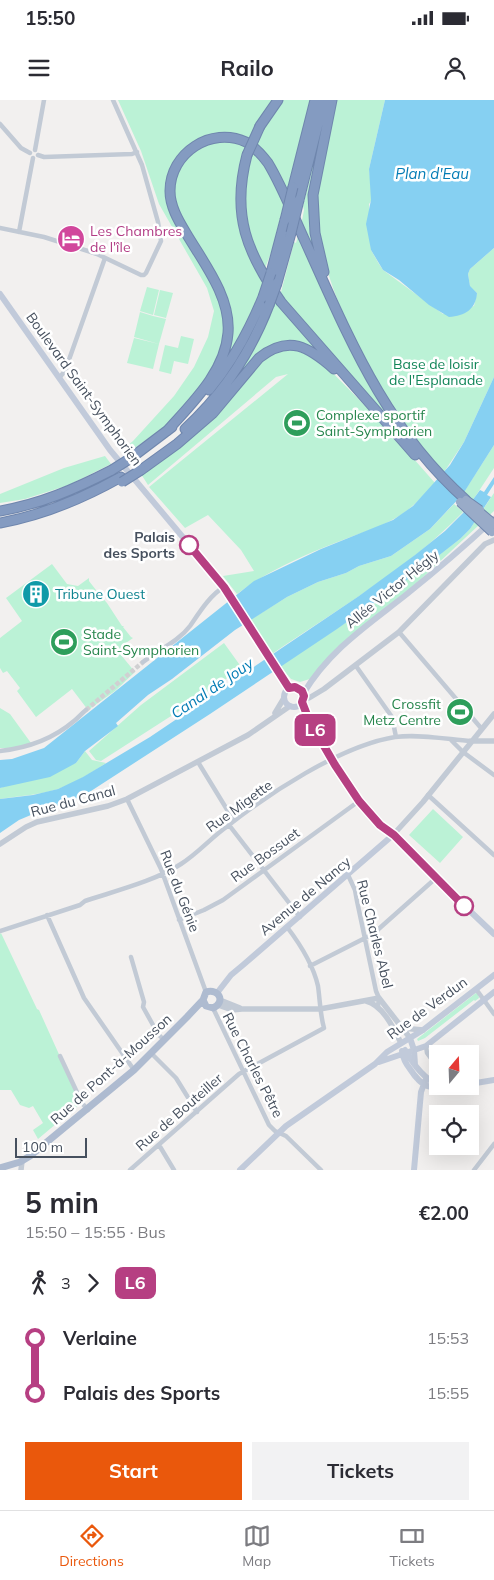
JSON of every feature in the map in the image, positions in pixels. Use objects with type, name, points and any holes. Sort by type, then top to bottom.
[{"type":"highway","points":[[278,100],[260,126],[247,155],[242,179],[244,226],[254,258],[262,274],[281,302],[356,390],[463,501],[493,526]]},
{"type":"highway","points":[[0,511],[71,491],[112,470],[167,431],[199,402],[221,375],[248,332],[263,298],[315,100]]},
{"type":"highway","points":[[140,468],[181,433],[214,399],[252,343],[277,282],[324,100]]},
{"type":"highway","points":[[332,100],[313,195],[313,221],[324,272],[348,333]]},
{"type":"highway","points":[[167,431],[215,372],[226,345],[229,322],[218,288],[178,219],[172,205],[170,190],[173,173],[181,158],[200,143],[210,139],[233,138],[250,145],[263,156],[276,177],[372,383],[428,466]]},
{"type":"highway","points":[[0,522],[44,512],[100,493],[140,468],[177,444],[213,413],[259,358],[277,347],[293,345],[316,353],[356,390]]},
{"type":"highway","points":[[463,501],[493,526]]},
{"type":"main road","name":"Boulevard Saint-Symphorien","points":[[0,294],[110,450],[225,589],[289,688]]},
{"type":"main road","name":"Allée Victor Hégly","points":[[303,698],[313,678],[336,650],[493,526]]},
{"type":"main road","name":"Allée Victor Hégly","points":[[298,688],[313,678]]},
{"type":"main road","points":[[309,720],[293,706],[287,704],[284,698],[285,692],[289,688],[298,688],[309,720],[359,801],[380,825],[394,835],[494,934]]},
{"type":"main road","points":[[293,706],[303,698]]},
{"type":"main road","name":"Avenue de Nancy","points":[[213,999],[231,975],[394,835]]},
{"type":"main road","name":"Rue de Verdun","points":[[240,1170],[280,1132],[330,1094],[375,1064],[387,1052],[423,1030],[494,974]]},
{"type":"main road","name":"Rue de Verdun","points":[[375,1064],[426,1046],[494,992]]},
{"type":"main road","name":"Rue de Pont-à-Mousson","points":[[8,1168],[42,1148],[134,1070],[203,1000],[213,999]]},
{"type":"main road","name":"Rue de Pont-à-Mousson","points":[[187,1017],[213,999]]},
{"type":"main road","points":[[410,1038],[416,1065]]},
{"type":"main road","points":[[401,1043],[404,1053],[403,1058],[412,1073],[429,1082]]},
{"type":"main road","points":[[404,1053],[429,1080]]},
{"type":"main road","points":[[479,1082],[494,1080]]},
{"type":"main road","points":[[414,1170],[420,1106],[429,1091]]},
{"type":"street","points":[[19,232],[32,154],[44,100]]},
{"type":"street","points":[[0,228],[44,237],[105,258],[144,275],[159,248],[160,235],[152,194],[136,152],[112,100]]},
{"type":"street","points":[[0,124],[21,148],[36,158],[38,155],[44,157],[132,154],[136,152]]},
{"type":"street","points":[[59,378],[66,371],[105,258]]},
{"type":"street","points":[[303,698],[309,698],[324,689],[398,632],[485,544],[493,526]]},
{"type":"street","points":[[143,662],[179,637],[206,605],[225,589]]},
{"type":"street","points":[[398,632],[481,728]]},
{"type":"street","points":[[356,666],[392,717],[396,737]]},
{"type":"street","points":[[272,718],[284,698]]},
{"type":"street","name":"Rue du Canal","points":[[0,844],[37,822],[108,806],[127,799],[248,735],[293,706]]},
{"type":"street","points":[[0,751],[24,747],[58,733],[86,710]]},
{"type":"street","points":[[394,835],[494,714]]},
{"type":"street","name":"Rue Migette","points":[[0,931],[163,874],[188,859],[234,821],[280,790],[332,759],[365,745],[396,737],[424,737],[471,742]]},
{"type":"street","points":[[451,740],[463,752],[494,775]]},
{"type":"street","points":[[471,742],[494,741]]},
{"type":"street","points":[[198,762],[234,821]]},
{"type":"street","points":[[428,795],[494,855]]},
{"type":"street","name":"Rue du Génie","points":[[127,799],[163,874],[179,920],[213,999]]},
{"type":"street","name":"Rue Bossuet","points":[[179,920],[223,900],[359,801]]},
{"type":"street","points":[[229,825],[300,917]]},
{"type":"street","name":"Rue Charles Abel","points":[[348,875],[355,890],[379,998]]},
{"type":"street","points":[[310,966],[373,934],[436,878]]},
{"type":"street","points":[[47,916],[84,998],[134,1070]]},
{"type":"street","points":[[287,927],[301,944],[318,986],[320,1010]]},
{"type":"street","points":[[131,957],[144,1002],[143,1007],[158,1034],[164,1040]]},
{"type":"street","points":[[476,988],[494,1014]]},
{"type":"street","points":[[213,999],[232,1010],[320,1010],[379,998]]},
{"type":"street","points":[[378,1006],[379,998]]},
{"type":"street","points":[[379,998],[410,1038]]},
{"type":"street","name":"Rue Charles Pêtre","points":[[213,999],[243,1072],[269,1125],[286,1136],[321,1170]]},
{"type":"street","points":[[364,1001],[378,1006],[397,1033],[401,1043]]},
{"type":"street","name":"Rue de Bouteiller","points":[[130,1170],[243,1072],[323,1030],[320,1010]]},
{"type":"street","points":[[402,1028],[423,1030]]},
{"type":"street","points":[[426,1046],[429,1056]]},
{"type":"street","points":[[151,1053],[176,1078],[197,1112]]},
{"type":"street","points":[[60,1056],[82,1103],[88,1110]]},
{"type":"street","points":[[474,1170],[494,1144]]},
{"type":"street","points":[[159,1146],[174,1170]]},
{"type":"street","points":[[21,1170],[22,1161]]},
{"type":"green space","points":[[118,100],[310,100],[272,250],[261,279],[330,362],[325,365],[384,425],[435,483],[415,503],[398,516],[378,527],[297,559],[237,594],[223,576],[254,571],[241,550],[208,515],[185,528],[149,487],[288,374],[276,377],[148,485],[141,474],[193,434],[238,380],[221,366],[231,336],[220,298],[226,325],[221,353],[203,388],[170,423],[125,455],[121,451],[133,441],[174,396],[194,367],[208,337],[214,311],[207,288],[159,204],[141,151]]},
{"type":"green space","name":"Base de loisir de l'Esplanade","points":[[335,100],[385,100],[369,169],[371,187],[371,201],[369,204],[371,250],[383,270],[443,314],[474,306],[477,293],[470,287],[468,274],[470,269],[494,248],[494,377],[464,442],[444,472],[407,430],[383,391],[350,330],[325,265],[316,219],[316,206],[322,160]]},
{"type":"green space","points":[[328,104],[311,196],[322,268],[301,226],[303,206]]},
{"type":"green space","points":[[299,232],[393,424],[280,296],[294,242],[296,243]]},
{"type":"green space","points":[[147,287],[159,290],[153,315],[140,311]]},
{"type":"green space","points":[[160,290],[173,293],[166,318],[154,315]]},
{"type":"green space","points":[[140,312],[166,319],[159,344],[134,337]]},
{"type":"green space","points":[[181,336],[194,339],[188,364],[174,361],[171,374],[159,371],[165,345],[178,348]]},
{"type":"green space","points":[[134,338],[159,344],[153,369],[127,363]]},
{"type":"green space","points":[[494,445],[494,468],[473,500],[464,492]]},
{"type":"green space","points":[[105,456],[111,464],[69,485],[25,499],[0,503],[0,494],[64,468]]},
{"type":"green space","points":[[494,493],[494,511],[390,608],[337,650],[313,678],[300,682],[291,679],[280,666],[377,602],[460,539],[470,529]]},
{"type":"green space","points":[[454,504],[463,512],[419,552],[372,587],[272,654],[250,620],[287,597],[318,582],[391,556],[430,529]]},
{"type":"green space","name":"Stade Saint-Symphorien","points":[[52,564],[67,584],[78,586],[89,578],[89,581],[99,591],[97,592],[133,638],[123,645],[121,655],[135,672],[115,691],[88,710],[72,689],[36,717],[17,691],[20,688],[7,671],[3,673],[0,668],[0,638],[22,621],[6,598]]},
{"type":"green space","points":[[224,643],[242,668],[101,761],[96,760],[89,751],[141,705]]},
{"type":"green space","points":[[0,708],[10,714],[31,743],[12,748],[0,748]]},
{"type":"green space","points":[[85,751],[92,760],[106,763],[83,778],[58,789],[0,799],[0,788],[76,763]]},
{"type":"green space","points":[[433,809],[463,837],[440,863],[409,835]]},
{"type":"green space","points":[[1,933],[39,1010],[81,1103],[38,1139],[33,1130],[43,1123],[33,1106],[29,1108],[20,1105],[11,1090],[0,1090]]},
{"type":"green space","points":[[478,993],[479,998],[425,1038],[418,1041],[417,1039]]},
{"type":"water","name":"Plan d'Eau","points":[[385,100],[494,100],[494,248],[470,269],[468,274],[470,286],[477,293],[476,299],[469,311],[460,315],[449,317],[429,305],[399,280],[383,270],[371,250],[366,224],[371,200],[369,169]]},
{"type":"water","points":[[494,377],[494,445],[463,494],[430,529],[391,556],[318,582],[287,597],[235,630],[172,679],[148,695],[116,723],[118,726],[85,751],[76,763],[50,777],[0,788],[0,760],[12,759],[44,748],[254,581],[321,549],[393,520],[413,506],[450,465],[464,442]]},
{"type":"water","points":[[494,477],[494,484],[487,495],[491,497],[470,529],[415,574],[337,629],[91,791],[69,802],[19,820],[0,833],[0,799],[33,795],[58,789],[83,777],[150,737],[359,596],[415,555],[445,531],[464,512],[480,490],[484,492]]},
{"type":"tunnel","points":[[86,710],[143,662]]},
{"type":"bus line","name":"L6","points":[[189,545],[224,587],[289,688],[295,687],[302,691],[304,698],[302,702],[309,720],[335,765],[359,801],[384,829],[394,835],[464,906]]},
{"type":"place","name":"Les Chambres de l'île","points":[[71,239]]},
{"type":"place","name":"Complexe sportif Saint-Symphorien","points":[[297,423]]},
{"type":"place","name":"Palais des Sports","points":[[189,545]]},
{"type":"place","name":"Tribune Ouest","points":[[36,594]]},
{"type":"place","name":"Stade Saint-Symphorien","points":[[64,642]]},
{"type":"place","name":"Crossfit Metz Centre","points":[[460,712]]},
{"type":"water label","name":"Canal de Jouy","points":[[212,688]]}]
